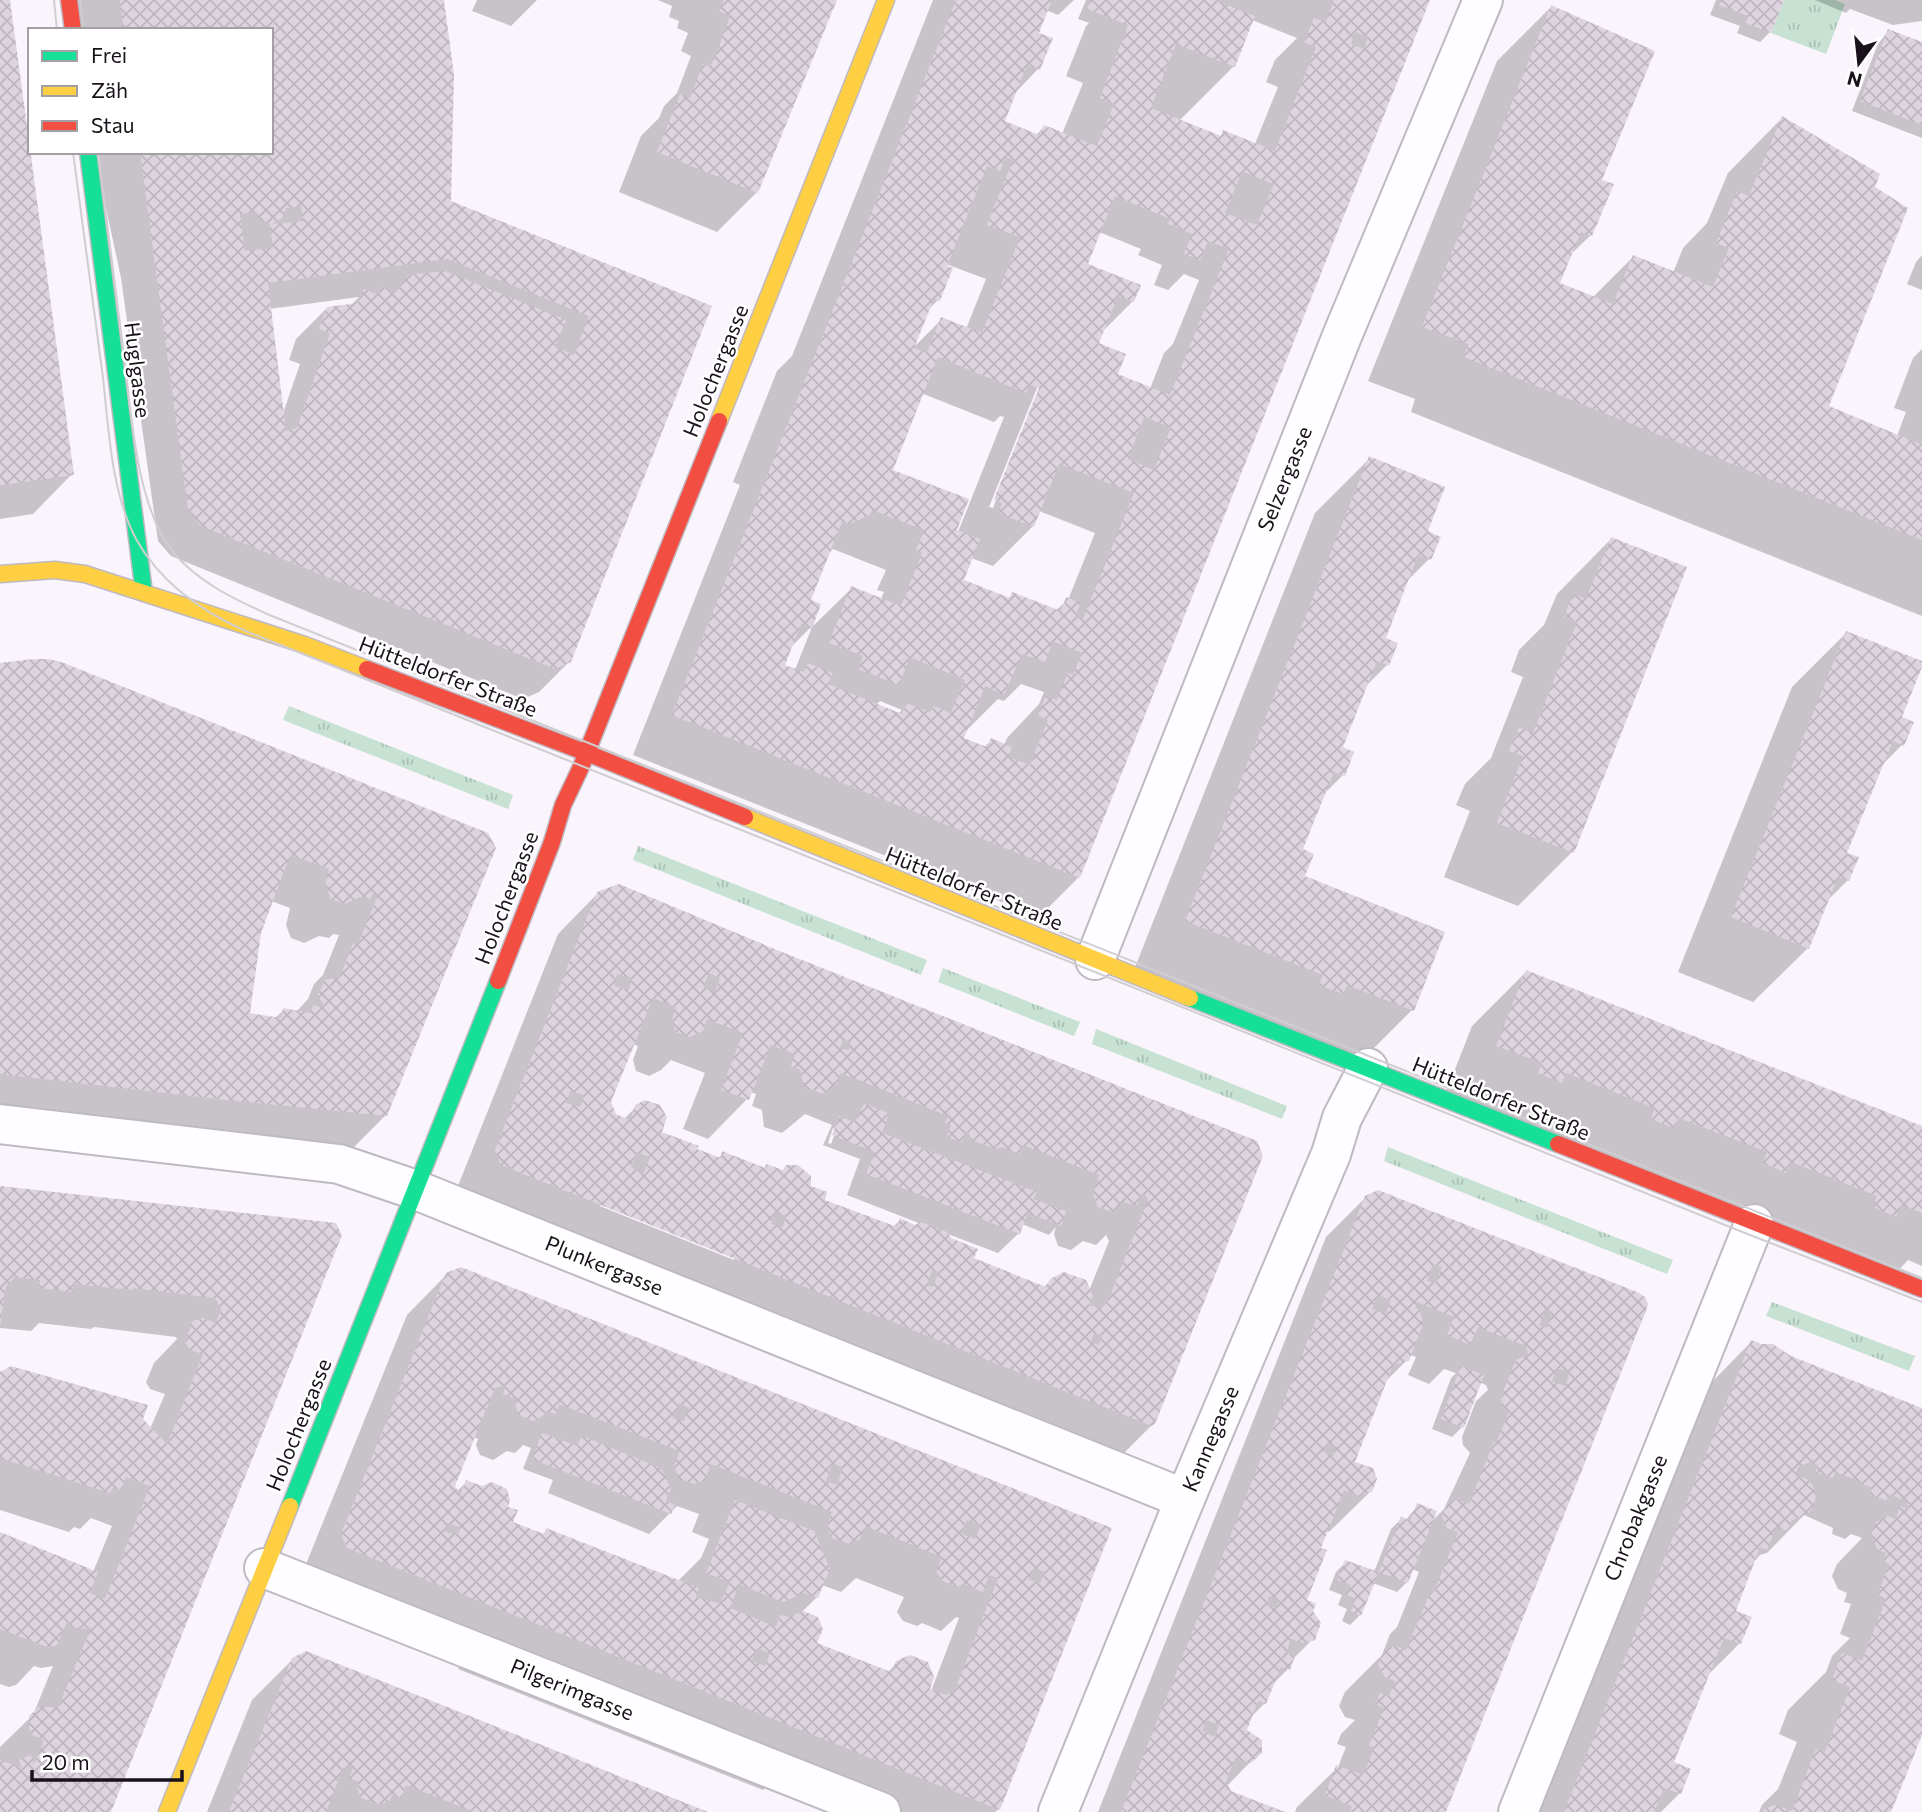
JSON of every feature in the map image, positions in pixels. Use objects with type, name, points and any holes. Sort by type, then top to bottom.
[{"type":"street","points":[[69,0],[73,28]]},
{"type":"street","name":"Holochergasse","points":[[167,1812],[416,1191],[552,842],[563,805],[587,753],[886,0]]},
{"type":"street","name":"Selzergasse","points":[[1095,960],[1332,360],[1483,0]]},
{"type":"street","name":"Huglgasse","points":[[88,154],[144,593]]},
{"type":"street","name":"Hütteldorfer Straße","points":[[0,574],[55,570],[85,574],[305,645],[587,753],[1095,960],[1922,1289]]},
{"type":"street","name":"Kannegasse","points":[[1058,1812],[1185,1499],[1331,1154],[1342,1118],[1368,1068]]},
{"type":"street","name":"Plunkergasse","points":[[0,1124],[339,1164],[416,1191],[1185,1499]]},
{"type":"street","name":"Chrobakgasse","points":[[1518,1812],[1755,1224]]},
{"type":"street","name":"Pilgerimgasse","points":[[264,1568],[881,1812]]},
{"type":"green space","points":[[1784,0],[1835,0],[1845,4],[1826,54],[1771,33]]},
{"type":"green space","points":[[289,706],[513,795],[508,809],[283,720]]},
{"type":"green space","points":[[638,846],[927,960],[921,975],[633,860]]},
{"type":"green space","points":[[943,968],[1080,1022],[1074,1036],[938,982]]},
{"type":"green space","points":[[1096,1029],[1287,1106],[1282,1119],[1092,1044]]},
{"type":"green space","points":[[1388,1147],[1673,1260],[1667,1274],[1384,1161]]},
{"type":"green space","points":[[1772,1302],[1915,1356],[1909,1371],[1766,1316]]},
{"type":"building","points":[[0,0],[10,0],[28,134],[28,154],[31,154],[74,475],[0,485]]},
{"type":"building","points":[[120,0],[444,0],[454,75],[451,201],[712,306],[571,662],[555,669],[201,526],[188,510],[140,154],[273,154],[273,28],[124,28]],"holes":[[[301,206],[303,221],[272,224],[282,218],[286,208]],[[255,212],[260,220],[270,224],[273,248],[245,251],[240,214]],[[447,259],[589,316],[574,355],[555,347],[566,320],[445,271],[408,275],[395,293],[382,287],[378,295],[364,289],[358,303],[327,307],[319,329],[330,333],[297,428],[286,431],[268,283]]]},
{"type":"building","points":[[724,0],[837,0],[758,193],[657,152],[680,94],[690,98],[703,64],[710,66],[715,58],[730,16],[719,11]]},
{"type":"building","points":[[956,0],[1052,0],[1039,33],[1053,38],[1040,70],[1027,65],[1005,121],[1039,135],[1044,125],[1097,146],[1114,104],[1100,98],[1128,25],[1087,9],[1090,0],[1214,0],[1255,16],[1235,67],[1176,44],[1151,108],[1221,136],[1223,130],[1275,151],[1316,47],[1304,42],[1314,18],[1326,22],[1334,0],[1430,0],[1080,878],[672,715]],"holes":[[[1355,32],[1368,37],[1364,49],[1351,44]],[[1006,157],[1013,160],[987,225],[1020,237],[982,333],[941,317],[927,353],[914,348],[934,299],[940,301],[953,268],[947,266],[987,166],[1000,171]],[[1242,171],[1274,184],[1257,225],[1225,213]],[[1115,196],[1170,219],[1168,224],[1192,234],[1184,254],[1200,260],[1208,241],[1229,249],[1170,395],[1118,374],[1126,354],[1099,343],[1118,296],[1134,302],[1141,285],[1088,264]],[[938,357],[1026,393],[1029,385],[1039,388],[994,499],[1002,503],[998,513],[1034,527],[1059,464],[1134,493],[1083,619],[1075,616],[1081,603],[1066,597],[1061,611],[1012,592],[1010,598],[964,580],[980,539],[957,530],[969,499],[893,470]],[[1144,417],[1171,427],[1154,470],[1128,459]],[[872,510],[924,530],[916,550],[922,553],[901,606],[851,586],[829,643],[863,656],[858,669],[899,685],[910,657],[965,680],[951,713],[933,706],[930,712],[906,703],[902,714],[828,684],[833,673],[808,663],[804,672],[785,665],[801,624],[812,629],[821,604],[811,600],[842,522],[849,524],[870,515]],[[1053,641],[1082,653],[1073,675],[1068,673],[1057,700],[1046,696],[1038,715],[1048,720],[1030,765],[1009,757],[1012,747],[991,738],[987,747],[964,738],[985,686],[1004,695],[1022,654],[1045,662]]]},
{"type":"building","points":[[1721,0],[1784,0],[1771,33],[1746,23],[1748,16],[1719,5]]},
{"type":"building","points":[[1551,5],[1655,51],[1602,180],[1614,184],[1592,236],[1581,232],[1560,283],[1613,304],[1633,255],[1713,287],[1729,248],[1716,243],[1737,191],[1749,196],[1782,116],[1880,174],[1875,187],[1908,208],[1829,406],[1922,445],[1922,540],[1464,357],[1468,344],[1422,327]]},
{"type":"building","points":[[1888,29],[1922,42],[1922,125],[1860,101]]},
{"type":"building","points":[[1369,456],[1445,487],[1428,531],[1441,537],[1431,560],[1418,555],[1386,638],[1398,643],[1389,666],[1377,661],[1343,747],[1354,752],[1345,776],[1334,772],[1303,849],[1314,854],[1305,876],[1445,932],[1414,1011],[1347,985],[1343,994],[1319,985],[1323,975],[1185,921]]},
{"type":"building","points":[[1611,537],[1687,567],[1574,853],[1497,823],[1523,756],[1509,751],[1519,727],[1533,733],[1577,622],[1564,617],[1568,606],[1573,594],[1586,599]]},
{"type":"building","points":[[1846,631],[1922,661],[1922,667],[1902,717],[1914,722],[1904,746],[1893,741],[1847,853],[1859,857],[1849,881],[1838,877],[1809,949],[1731,917]]},
{"type":"building","points":[[49,659],[64,663],[488,833],[496,848],[387,1116],[0,1074],[0,663]],"holes":[[[290,855],[329,869],[325,885],[331,899],[345,904],[360,897],[370,899],[373,894],[378,895],[358,944],[353,943],[340,977],[325,980],[318,995],[324,1007],[313,1005],[311,1013],[283,1008],[281,1018],[250,1013],[261,933]]]},
{"type":"building","points":[[619,884],[777,950],[1257,1141],[1263,1156],[1155,1424],[1152,1426],[501,1165],[495,1150],[597,892]],"holes":[[[709,973],[720,978],[715,992],[703,987]],[[617,974],[632,978],[629,990],[614,986]],[[653,998],[676,1007],[672,1019],[676,1032],[690,1037],[703,1031],[707,1019],[743,1033],[721,1090],[749,1100],[771,1045],[795,1054],[791,1066],[801,1070],[803,1087],[823,1094],[837,1084],[841,1073],[948,1116],[945,1124],[951,1125],[947,1137],[962,1142],[965,1132],[968,1132],[972,1140],[1019,1154],[1023,1145],[1099,1175],[1093,1194],[1098,1207],[1112,1212],[1124,1202],[1137,1206],[1142,1193],[1148,1200],[1107,1303],[1099,1308],[1089,1305],[1093,1296],[1086,1280],[1064,1272],[1050,1279],[1046,1287],[974,1258],[978,1249],[951,1238],[947,1232],[921,1222],[915,1225],[900,1218],[897,1227],[825,1200],[827,1192],[811,1186],[811,1176],[798,1165],[786,1165],[783,1170],[766,1164],[765,1168],[722,1151],[721,1158],[697,1149],[699,1146],[662,1132],[667,1117],[660,1105],[645,1100],[635,1105],[630,1120],[616,1114],[611,1102]],[[843,1039],[851,1042],[849,1050],[840,1048]],[[570,1091],[585,1095],[580,1107],[566,1103]],[[637,1152],[650,1157],[644,1173],[631,1167]],[[774,1212],[786,1216],[783,1227],[771,1224]],[[932,1270],[939,1272],[933,1287],[927,1285]],[[1094,1333],[1102,1335],[1099,1345],[1091,1342]]]},
{"type":"building","points":[[1526,970],[1922,1126],[1922,1213],[1901,1205],[1896,1217],[1873,1207],[1877,1196],[1791,1162],[1786,1173],[1763,1163],[1767,1152],[1679,1118],[1674,1128],[1651,1119],[1655,1108],[1566,1073],[1562,1083],[1538,1073],[1542,1063],[1496,1046]]},
{"type":"building","points":[[864,1104],[889,1113],[882,1133],[1037,1192],[1033,1199],[1066,1211],[1061,1226],[1028,1213],[1020,1234],[866,1174],[875,1152],[832,1135],[839,1116],[854,1122]]},
{"type":"building","points":[[0,1186],[336,1223],[342,1235],[111,1812],[0,1812],[0,1760],[22,1768],[19,1760],[31,1755],[34,1765],[44,1741],[31,1734],[29,1716],[40,1706],[58,1708],[91,1627],[81,1629],[71,1626],[68,1619],[57,1645],[50,1648],[0,1629],[0,1532],[98,1572],[90,1593],[105,1599],[150,1486],[126,1477],[121,1490],[113,1487],[110,1493],[0,1458],[0,1372],[11,1366],[148,1405],[143,1419],[167,1444],[203,1354],[190,1350],[185,1341],[193,1321],[202,1318],[216,1323],[221,1309],[215,1298],[73,1284],[73,1292],[39,1288],[40,1280],[15,1277],[6,1286],[0,1326]]},
{"type":"building","points":[[1378,1190],[1637,1292],[1645,1297],[1648,1304],[1446,1812],[1350,1812],[1352,1806],[1325,1795],[1336,1765],[1363,1775],[1375,1747],[1369,1746],[1384,1708],[1375,1704],[1380,1693],[1389,1696],[1395,1681],[1385,1677],[1378,1665],[1384,1650],[1395,1646],[1406,1650],[1430,1593],[1433,1594],[1458,1532],[1447,1528],[1442,1516],[1447,1504],[1456,1499],[1469,1504],[1494,1441],[1496,1443],[1509,1412],[1502,1405],[1501,1396],[1516,1360],[1528,1355],[1526,1346],[1478,1327],[1470,1345],[1447,1335],[1454,1317],[1417,1302],[1415,1308],[1420,1310],[1423,1324],[1409,1361],[1393,1365],[1355,1462],[1373,1468],[1377,1479],[1372,1492],[1360,1496],[1344,1490],[1321,1548],[1327,1550],[1307,1600],[1316,1604],[1313,1611],[1321,1623],[1315,1640],[1304,1643],[1291,1639],[1286,1653],[1295,1656],[1290,1670],[1281,1667],[1266,1704],[1258,1701],[1247,1730],[1262,1740],[1262,1753],[1251,1763],[1235,1758],[1226,1781],[1231,1791],[1285,1812],[1121,1812],[1365,1196]],"holes":[[[1433,1264],[1442,1267],[1435,1284],[1427,1281]],[[1378,1295],[1391,1300],[1386,1314],[1372,1309]],[[1546,1309],[1553,1312],[1547,1328],[1539,1325]],[[1557,1368],[1570,1372],[1565,1386],[1552,1381]],[[1327,1443],[1336,1446],[1333,1456],[1323,1452]],[[1269,1596],[1279,1599],[1276,1608],[1267,1604]],[[1206,1720],[1219,1725],[1215,1737],[1202,1731]]]},
{"type":"building","points":[[461,1267],[1112,1528],[1000,1810],[347,1548],[341,1534],[446,1273]],"holes":[[[506,1385],[503,1394],[517,1399],[515,1404],[519,1415],[533,1421],[545,1415],[546,1411],[556,1414],[559,1404],[680,1451],[674,1466],[679,1479],[694,1484],[705,1480],[711,1464],[832,1512],[827,1527],[832,1538],[850,1544],[860,1539],[865,1526],[942,1557],[936,1571],[943,1581],[958,1587],[963,1584],[983,1592],[989,1575],[998,1578],[955,1690],[946,1695],[930,1689],[934,1677],[928,1662],[910,1655],[896,1661],[891,1672],[817,1643],[823,1629],[818,1617],[803,1611],[789,1617],[780,1615],[776,1627],[730,1608],[739,1584],[783,1602],[804,1593],[818,1598],[830,1569],[814,1531],[735,1500],[706,1573],[730,1582],[720,1604],[696,1596],[699,1588],[546,1528],[544,1534],[513,1522],[518,1510],[508,1507],[510,1500],[507,1489],[492,1482],[482,1486],[466,1480],[460,1495],[455,1486],[495,1388]],[[679,1403],[689,1408],[684,1421],[673,1418]],[[832,1464],[843,1467],[837,1485],[826,1481]],[[967,1520],[981,1525],[975,1539],[961,1534]],[[448,1523],[460,1527],[458,1535],[445,1532]],[[1034,1568],[1045,1572],[1040,1583],[1029,1580]],[[757,1648],[770,1653],[765,1666],[752,1661]]]},
{"type":"building","points":[[1751,1340],[1773,1344],[1791,1356],[1922,1408],[1922,1735],[1903,1783],[1891,1812],[1763,1812],[1775,1805],[1792,1811],[1816,1749],[1825,1752],[1850,1687],[1832,1680],[1842,1653],[1862,1661],[1886,1599],[1878,1594],[1889,1564],[1883,1562],[1886,1553],[1878,1550],[1871,1535],[1876,1522],[1888,1516],[1896,1519],[1900,1506],[1909,1509],[1906,1501],[1888,1494],[1887,1501],[1870,1494],[1872,1488],[1860,1481],[1835,1472],[1833,1478],[1815,1472],[1818,1465],[1811,1462],[1799,1466],[1795,1474],[1807,1479],[1813,1486],[1816,1496],[1813,1506],[1809,1513],[1792,1520],[1787,1531],[1776,1527],[1767,1550],[1760,1547],[1736,1611],[1752,1617],[1741,1644],[1724,1638],[1674,1762],[1691,1769],[1681,1794],[1664,1788],[1654,1812],[1564,1812]]},
{"type":"building","points":[[1461,1366],[1484,1375],[1464,1428],[1441,1419]]},
{"type":"building","points":[[542,1433],[577,1446],[582,1436],[661,1468],[671,1489],[666,1500],[675,1505],[671,1514],[532,1459]]},
{"type":"building","points":[[1417,1503],[1437,1511],[1408,1583],[1379,1572],[1401,1516],[1410,1521]]},
{"type":"building","points":[[1345,1560],[1379,1572],[1361,1616],[1351,1611],[1356,1599],[1346,1594],[1351,1585],[1337,1580]]},
{"type":"building","points":[[306,1651],[708,1812],[474,1812],[406,1785],[401,1799],[392,1795],[390,1800],[380,1805],[361,1798],[357,1788],[359,1782],[349,1778],[354,1765],[343,1768],[326,1812],[229,1812],[292,1658]]},
{"type":"tram line","points":[[54,0],[57,28]]},
{"type":"tram line","points":[[80,0],[83,28]]},
{"type":"tram line","points":[[73,154],[109,440],[121,501],[136,539],[146,555],[170,583],[199,606],[248,632],[1922,1302]]},
{"type":"tram line","points":[[98,154],[132,427],[143,483],[161,533],[174,553],[194,573],[217,589],[267,614],[1922,1278]]},
{"type":"traffic: fast","points":[[88,154],[144,593]]},
{"type":"traffic: fast","points":[[290,1506],[498,981]]},
{"type":"traffic: fast","points":[[1190,998],[1558,1144]]},
{"type":"traffic: slow","points":[[719,421],[886,0]]},
{"type":"traffic: slow","points":[[0,574],[55,570],[85,574],[305,645],[367,669]]},
{"type":"traffic: slow","points":[[745,817],[1190,998]]},
{"type":"traffic: slow","points":[[167,1812],[290,1506]]},
{"type":"traffic: jam","points":[[69,0],[73,28]]},
{"type":"traffic: jam","points":[[498,981],[552,842],[563,805],[581,767],[719,421]]},
{"type":"traffic: jam","points":[[367,669],[745,817]]},
{"type":"traffic: jam","points":[[1558,1144],[1922,1289]]}]
